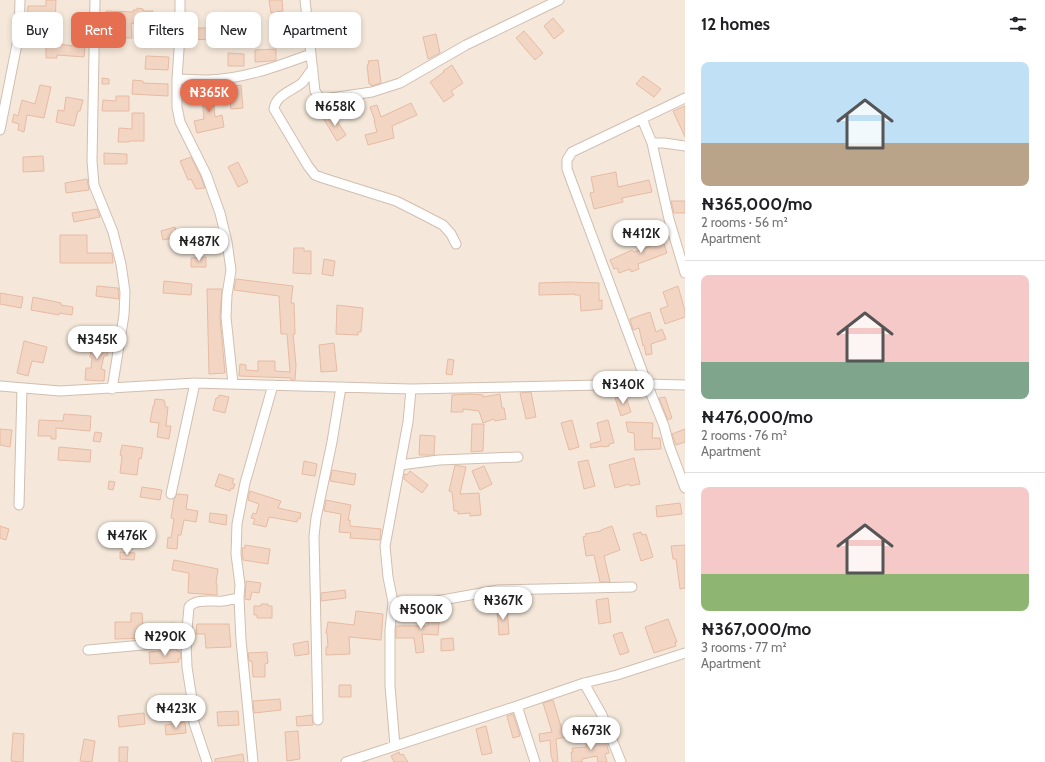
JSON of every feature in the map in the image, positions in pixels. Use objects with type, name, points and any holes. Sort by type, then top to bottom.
[{"type":"street","points":[[0,130],[19,34],[20,0]]},
{"type":"street","points":[[95,0],[92,161],[94,186],[113,232],[126,292],[124,315],[112,389]]},
{"type":"street","points":[[180,0],[177,108],[180,122],[206,174],[220,214],[227,242],[231,270],[227,295],[226,317],[233,384]]},
{"type":"street","points":[[305,0],[315,91],[319,97],[324,99],[372,92],[400,83],[466,45],[559,0]]},
{"type":"street","points":[[177,79],[208,80],[240,77],[269,69],[311,54]]},
{"type":"street","points":[[313,69],[302,82],[278,99],[274,109],[315,175],[396,201],[434,219],[443,225],[451,234],[456,244]]},
{"type":"street","points":[[685,98],[642,120],[572,152],[567,160],[567,169],[664,426],[669,445],[685,488]]},
{"type":"street","points":[[642,120],[652,143],[669,219],[685,273]]},
{"type":"street","points":[[652,143],[664,142],[685,146]]},
{"type":"street","points":[[171,494],[195,383]]},
{"type":"street","points":[[0,386],[60,391],[195,383],[411,389],[647,384],[685,385]]},
{"type":"street","points":[[253,762],[241,640],[239,598],[240,585],[236,554],[237,524],[245,483],[273,385]]},
{"type":"street","points":[[318,720],[314,536],[316,518],[332,442],[341,387]]},
{"type":"street","points":[[19,505],[22,388]]},
{"type":"street","points":[[395,746],[390,686],[390,629],[393,602],[388,577],[385,546],[408,422],[411,389]]},
{"type":"street","points":[[400,465],[439,460],[518,457]]},
{"type":"street","points":[[393,602],[431,602],[498,590],[632,587]]},
{"type":"street","points":[[206,762],[194,723],[187,667],[186,641],[189,607],[190,604],[202,601],[225,601],[239,598]]},
{"type":"street","points":[[88,650],[186,641]]},
{"type":"street","points":[[346,762],[517,706],[584,682],[617,675],[685,653]]},
{"type":"street","points":[[584,682],[602,715],[621,762]]},
{"type":"street","points":[[517,706],[535,762]]},
{"type":"shaded area","points":[[0,0],[685,0],[685,762],[0,762]]},
{"type":"building","points":[[46,0],[56,0],[56,12],[28,12],[28,6],[46,6]]},
{"type":"building","points":[[269,0],[282,0],[283,11],[271,12]]},
{"type":"building","points":[[137,8],[143,9],[143,11],[153,11],[134,12],[134,23],[131,23],[132,38],[126,38],[126,12],[106,12],[106,11],[133,12],[133,10],[137,10]]},
{"type":"building","points":[[553,18],[564,31],[554,39],[544,26]]},
{"type":"building","points":[[198,28],[206,28],[206,40],[198,39]]},
{"type":"building","points":[[524,31],[543,53],[535,60],[516,38]]},
{"type":"building","points":[[436,34],[440,53],[428,59],[423,37]]},
{"type":"building","points":[[63,45],[71,46],[71,48],[85,48],[84,57],[57,55],[57,58],[46,58],[46,48],[63,48]]},
{"type":"building","points":[[276,49],[276,60],[255,62],[255,50]]},
{"type":"building","points":[[228,53],[244,54],[244,66],[228,66]]},
{"type":"building","points":[[146,56],[169,57],[168,70],[145,69]]},
{"type":"building","points":[[378,60],[381,83],[371,86],[371,84],[369,84],[368,61]]},
{"type":"building","points":[[452,65],[463,83],[451,91],[454,95],[444,102],[430,82]]},
{"type":"building","points":[[643,76],[661,89],[654,97],[636,84]]},
{"type":"building","points":[[102,78],[109,79],[109,84],[102,84]]},
{"type":"building","points":[[133,80],[143,81],[143,83],[168,84],[168,96],[132,94]]},
{"type":"building","points":[[40,85],[51,87],[44,118],[27,115],[24,132],[18,130],[19,124],[12,122],[14,114],[18,116],[22,100],[35,104]]},
{"type":"building","points":[[241,85],[243,108],[231,109],[228,87]]},
{"type":"building","points":[[201,86],[212,86],[215,117],[222,115],[224,127],[197,133],[194,121],[204,119]]},
{"type":"building","points":[[116,96],[129,96],[129,111],[102,111],[103,100],[116,101]]},
{"type":"building","points":[[66,97],[83,100],[74,126],[56,122],[58,110],[64,111]]},
{"type":"building","points":[[411,103],[417,115],[392,126],[394,138],[368,145],[365,135],[377,132],[370,107],[377,105],[381,117]]},
{"type":"building","points":[[685,106],[685,137],[673,111]]},
{"type":"building","points":[[132,113],[144,113],[144,141],[118,142],[119,128],[132,129]]},
{"type":"building","points":[[332,113],[346,135],[337,141],[323,118]]},
{"type":"building","points":[[104,153],[127,154],[127,164],[104,164]]},
{"type":"building","points":[[43,156],[44,171],[23,172],[23,157]]},
{"type":"building","points":[[191,157],[205,188],[196,189],[191,179],[188,180],[180,161]]},
{"type":"building","points":[[238,162],[248,182],[238,187],[228,167]]},
{"type":"building","points":[[616,172],[618,187],[649,180],[652,192],[622,198],[623,202],[594,209],[590,193],[594,192],[591,177]]},
{"type":"building","points":[[87,179],[89,190],[66,193],[65,183]]},
{"type":"building","points":[[671,201],[685,201],[685,213],[674,213]]},
{"type":"building","points":[[97,209],[100,217],[74,222],[72,213]]},
{"type":"building","points":[[175,227],[177,237],[163,240],[161,231]]},
{"type":"building","points":[[216,228],[218,235],[186,245],[183,238]]},
{"type":"building","points":[[662,230],[664,237],[662,238],[667,253],[638,264],[639,269],[631,272],[630,269],[619,273],[617,268],[614,269],[610,260],[632,250],[634,252],[651,246],[647,234]]},
{"type":"building","points":[[60,235],[87,235],[87,253],[112,253],[113,263],[60,263]]},
{"type":"building","points":[[294,248],[304,248],[304,251],[311,251],[311,274],[293,273]]},
{"type":"building","points":[[206,257],[206,267],[191,267],[191,258]]},
{"type":"building","points":[[324,259],[335,261],[333,276],[322,274]]},
{"type":"building","points":[[236,279],[293,286],[291,303],[294,303],[295,334],[293,334],[296,365],[295,380],[291,380],[291,378],[239,376],[240,364],[246,365],[246,370],[258,371],[258,361],[275,361],[275,371],[290,372],[287,334],[281,334],[279,296],[234,290]]},
{"type":"building","points":[[164,281],[192,284],[191,295],[163,293]]},
{"type":"building","points":[[539,283],[599,283],[599,301],[602,300],[602,309],[581,311],[580,295],[539,295]]},
{"type":"building","points":[[97,286],[118,288],[119,299],[96,296]]},
{"type":"building","points":[[678,286],[685,311],[685,317],[665,324],[660,309],[668,306],[663,292]]},
{"type":"building","points":[[207,289],[222,289],[220,318],[225,373],[209,374]]},
{"type":"building","points":[[0,293],[23,297],[21,308],[0,304]]},
{"type":"building","points":[[33,297],[73,307],[72,315],[59,313],[59,315],[31,310]]},
{"type":"building","points":[[337,305],[363,308],[361,332],[358,332],[358,335],[336,334]]},
{"type":"building","points":[[650,312],[656,332],[662,329],[666,339],[651,344],[652,354],[646,355],[639,328],[633,330],[630,319]]},
{"type":"building","points":[[93,336],[106,338],[105,347],[108,348],[107,356],[104,356],[101,369],[105,370],[104,381],[85,380],[86,368],[91,368],[92,358],[90,357]]},
{"type":"building","points":[[24,341],[47,347],[43,363],[32,361],[28,376],[17,373]]},
{"type":"building","points":[[334,343],[337,371],[321,372],[319,345]]},
{"type":"building","points":[[448,359],[454,360],[452,375],[446,374]]},
{"type":"building","points":[[531,392],[536,417],[526,419],[520,393]]},
{"type":"building","points":[[500,394],[502,408],[504,408],[506,419],[495,421],[494,419],[483,423],[479,411],[463,409],[463,412],[451,412],[452,395],[483,395],[483,397]]},
{"type":"building","points":[[219,395],[229,397],[225,413],[213,410],[216,398],[218,398]]},
{"type":"building","points":[[625,395],[631,412],[621,416],[615,398]]},
{"type":"building","points":[[665,397],[672,418],[668,420],[659,398]]},
{"type":"building","points":[[155,399],[164,400],[165,407],[168,407],[166,426],[171,426],[169,439],[157,437],[159,423],[150,422]]},
{"type":"building","points":[[64,414],[91,416],[90,431],[56,428],[56,439],[51,439],[51,436],[38,436],[39,420],[63,421]]},
{"type":"building","points":[[572,420],[579,447],[569,450],[561,423]]},
{"type":"building","points":[[608,420],[614,443],[609,444],[609,446],[591,448],[590,444],[601,441],[597,423]]},
{"type":"building","points":[[626,422],[653,423],[652,438],[660,438],[661,449],[635,450],[634,433],[628,432]]},
{"type":"building","points":[[472,424],[484,424],[483,451],[471,452]]},
{"type":"building","points":[[0,429],[12,430],[10,447],[0,445]]},
{"type":"building","points":[[685,429],[685,442],[676,445],[672,434]]},
{"type":"building","points":[[95,432],[102,433],[100,442],[93,441]]},
{"type":"building","points":[[420,435],[435,436],[434,455],[419,455]]},
{"type":"building","points":[[122,445],[143,448],[141,459],[139,458],[137,475],[120,473],[122,456],[120,455]]},
{"type":"building","points":[[59,447],[91,450],[90,462],[58,460]]},
{"type":"building","points":[[634,458],[640,484],[630,486],[629,484],[615,488],[609,465]]},
{"type":"building","points":[[588,460],[595,486],[584,489],[578,462]]},
{"type":"building","points":[[304,461],[317,464],[315,476],[302,474]]},
{"type":"building","points":[[455,465],[466,467],[460,494],[479,493],[481,515],[470,516],[470,513],[458,514],[458,511],[454,511],[452,492],[449,491]]},
{"type":"building","points":[[484,466],[492,484],[480,490],[472,471]]},
{"type":"building","points":[[332,470],[356,474],[354,485],[330,481]]},
{"type":"building","points":[[410,471],[428,485],[422,493],[404,479],[404,474],[407,475]]},
{"type":"building","points":[[219,474],[234,479],[232,483],[235,484],[233,489],[231,488],[230,491],[215,486]]},
{"type":"building","points":[[109,481],[115,482],[113,490],[108,489]]},
{"type":"building","points":[[142,487],[162,490],[160,500],[140,497]]},
{"type":"building","points":[[250,491],[281,501],[278,508],[301,513],[300,519],[298,518],[297,522],[269,517],[266,527],[253,524],[255,519],[251,518],[253,513],[256,514],[259,504],[248,500]]},
{"type":"building","points":[[177,494],[188,495],[186,509],[198,511],[196,522],[184,520],[181,535],[178,535],[177,549],[167,548],[168,537],[171,538],[174,519],[171,518],[174,499]]},
{"type":"building","points":[[326,500],[351,505],[348,520],[350,520],[350,526],[381,529],[380,540],[350,538],[351,533],[339,532],[341,514],[324,511]]},
{"type":"building","points":[[680,503],[682,514],[657,517],[656,506]]},
{"type":"building","points":[[210,513],[227,515],[226,525],[209,522]]},
{"type":"building","points":[[0,526],[9,529],[6,540],[0,538]]},
{"type":"building","points":[[612,526],[620,550],[604,556],[610,582],[600,582],[594,555],[586,556],[583,537],[586,536],[585,534],[601,531]]},
{"type":"building","points":[[122,528],[139,531],[137,543],[120,540]]},
{"type":"building","points":[[641,532],[642,535],[646,534],[653,557],[641,561],[633,534]]},
{"type":"building","points":[[245,545],[270,549],[268,564],[243,560],[242,548],[245,548]]},
{"type":"building","points":[[685,545],[685,588],[680,589],[676,559],[673,559],[671,546]]},
{"type":"building","points":[[120,552],[135,553],[134,560],[120,559]]},
{"type":"building","points":[[174,560],[218,569],[216,583],[217,595],[188,593],[189,573],[172,570]]},
{"type":"building","points":[[246,581],[261,583],[259,593],[252,592],[250,600],[245,599]]},
{"type":"building","points":[[345,590],[346,598],[321,601],[321,593]]},
{"type":"building","points":[[608,598],[611,622],[599,624],[596,600]]},
{"type":"building","points":[[261,604],[268,604],[268,606],[272,606],[272,618],[257,618],[257,615],[254,615],[254,606],[261,606]]},
{"type":"building","points":[[507,607],[509,634],[499,635],[497,608]]},
{"type":"building","points":[[429,608],[440,609],[438,635],[422,634],[424,652],[416,653],[414,638],[396,638],[396,626],[428,626]]},
{"type":"building","points":[[356,611],[383,614],[381,640],[349,637],[350,654],[326,655],[326,647],[328,647],[326,633],[328,622],[354,625]]},
{"type":"building","points":[[131,613],[142,613],[143,627],[174,623],[175,635],[149,638],[115,639],[115,622],[131,622]]},
{"type":"building","points":[[668,619],[677,642],[675,642],[676,646],[654,653],[645,627]]},
{"type":"building","points":[[197,624],[229,624],[231,647],[206,648],[205,634],[196,634]]},
{"type":"building","points":[[622,632],[629,652],[620,655],[613,635]]},
{"type":"building","points":[[453,638],[454,650],[441,651],[441,639]]},
{"type":"building","points":[[308,641],[309,654],[295,656],[293,644]]},
{"type":"building","points":[[177,649],[177,651],[180,651],[181,659],[178,659],[179,662],[150,664],[149,652]]},
{"type":"building","points":[[267,652],[268,663],[265,664],[265,677],[253,677],[252,661],[249,661],[248,653]]},
{"type":"building","points":[[339,685],[351,685],[351,697],[339,697]]},
{"type":"building","points":[[280,699],[281,710],[254,713],[253,701]]},
{"type":"building","points":[[553,700],[562,730],[565,730],[567,737],[556,739],[558,762],[553,762],[550,740],[540,742],[539,734],[552,732],[543,703]]},
{"type":"building","points":[[238,711],[239,725],[218,726],[217,712]]},
{"type":"building","points":[[144,713],[145,724],[119,727],[118,716]]},
{"type":"building","points":[[513,714],[520,736],[513,738],[507,716]]},
{"type":"building","points":[[312,715],[313,725],[297,726],[296,717]]},
{"type":"building","points":[[185,722],[186,733],[166,735],[165,725]]},
{"type":"building","points":[[486,726],[492,753],[482,755],[476,729]]},
{"type":"building","points":[[298,731],[300,759],[287,761],[285,732]]},
{"type":"building","points":[[13,733],[24,734],[23,762],[11,761]]},
{"type":"building","points":[[605,738],[609,753],[605,754],[607,762],[598,762],[597,756],[582,759],[582,762],[572,762],[572,748],[587,747],[586,743]]},
{"type":"building","points":[[84,739],[95,741],[92,762],[80,761]]},
{"type":"building","points":[[119,747],[128,747],[127,762],[119,762]]},
{"type":"building","points":[[399,752],[400,755],[403,754],[408,762],[394,762],[391,756]]},
{"type":"building","points":[[243,754],[244,762],[215,762],[215,759]]}]
